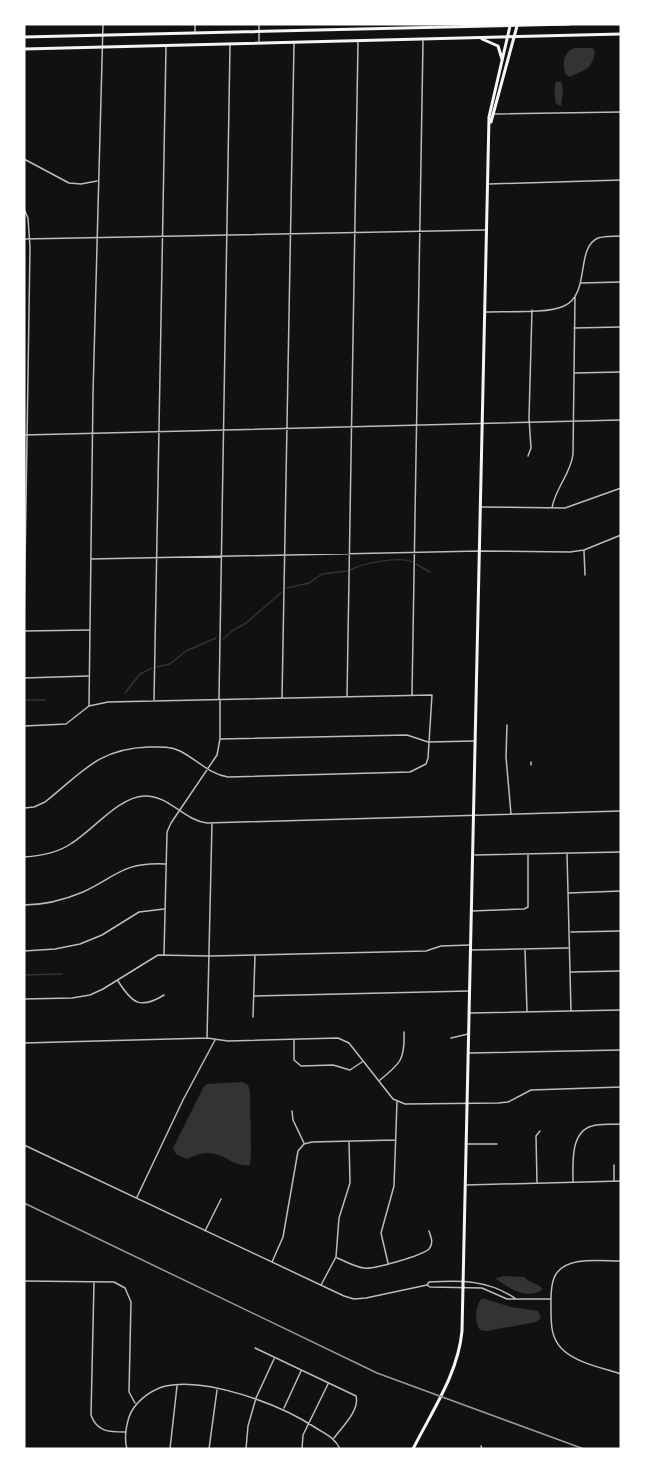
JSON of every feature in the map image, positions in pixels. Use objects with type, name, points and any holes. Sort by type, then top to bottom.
[{"type":"main road","points":[[24,37],[569,24]]},
{"type":"main road","points":[[414,1449],[457,1360],[461,1344],[490,123],[492,103],[510,26]]},
{"type":"main road","points":[[490,123],[517,26]]},
{"type":"main road","points":[[24,49],[621,34]]},
{"type":"main road","points":[[480,38],[498,45],[502,59]]},
{"type":"street","points":[[89,706],[103,24]]},
{"type":"street","points":[[195,24],[195,32]]},
{"type":"street","points":[[259,24],[259,43]]},
{"type":"street","points":[[412,695],[423,40]]},
{"type":"street","points":[[347,697],[358,41]]},
{"type":"street","points":[[282,698],[294,42]]},
{"type":"street","points":[[164,955],[167,832],[217,754],[220,739],[220,556],[230,44]]},
{"type":"street","points":[[154,701],[166,46]]},
{"type":"street","points":[[494,114],[621,112]]},
{"type":"street","points":[[24,159],[69,183],[81,184],[98,181]]},
{"type":"street","points":[[488,184],[621,180]]},
{"type":"street","points":[[24,208],[28,219],[30,239],[25,435],[24,631],[90,630]]},
{"type":"street","points":[[24,239],[487,230]]},
{"type":"street","points":[[485,312],[550,309],[564,306],[575,296],[581,283],[587,250],[592,242],[600,238],[621,236]]},
{"type":"street","points":[[581,283],[621,282]]},
{"type":"street","points":[[552,508],[555,494],[573,459],[575,296]]},
{"type":"street","points":[[528,456],[531,448],[532,310]]},
{"type":"street","points":[[574,328],[621,327]]},
{"type":"street","points":[[573,373],[621,372]]},
{"type":"street","points":[[25,435],[621,420]]},
{"type":"street","points":[[481,507],[573,507],[621,488]]},
{"type":"street","points":[[91,559],[480,551],[570,552],[584,550],[620,537]]},
{"type":"street","points":[[584,550],[585,575]]},
{"type":"street","points":[[24,678],[89,676]]},
{"type":"street","points":[[24,726],[66,724],[89,706],[108,702],[432,695],[426,764],[404,773],[228,777],[217,775],[184,753],[171,748],[123,749],[100,758],[45,802],[24,808]]},
{"type":"street","points":[[507,725],[506,757],[511,814]]},
{"type":"street","points":[[220,739],[407,735],[428,742],[476,741]]},
{"type":"street","points":[[24,857],[45,854],[67,846],[123,804],[138,797],[156,797],[196,820],[212,822],[621,811]]},
{"type":"street","points":[[207,1038],[212,822]]},
{"type":"street","points":[[473,855],[621,852]]},
{"type":"street","points":[[567,853],[571,1011]]},
{"type":"street","points":[[472,911],[528,907],[528,854]]},
{"type":"street","points":[[24,905],[48,903],[67,898],[129,867],[143,864],[166,864]]},
{"type":"street","points":[[568,893],[621,891]]},
{"type":"street","points":[[24,951],[81,944],[102,935],[138,912],[165,909]]},
{"type":"street","points":[[569,932],[621,931]]},
{"type":"street","points":[[24,999],[84,996],[97,992],[155,956],[426,951],[441,946],[471,945]]},
{"type":"street","points":[[471,950],[569,947]]},
{"type":"street","points":[[525,949],[527,1012]]},
{"type":"street","points":[[253,1017],[255,955]]},
{"type":"street","points":[[570,972],[621,970]]},
{"type":"street","points":[[117,980],[129,999],[139,1003],[151,1003],[164,995]]},
{"type":"street","points":[[254,996],[470,991]]},
{"type":"street","points":[[470,1013],[621,1010]]},
{"type":"street","points":[[379,1080],[402,1059],[405,1048],[404,1032]]},
{"type":"street","points":[[451,1038],[469,1034]]},
{"type":"street","points":[[24,1043],[207,1038],[215,1040],[338,1038],[344,1040],[363,1061],[393,1099],[405,1104],[504,1102],[531,1090],[621,1087]]},
{"type":"street","points":[[294,1039],[294,1060],[301,1065],[333,1065],[350,1071],[363,1061]]},
{"type":"street","points":[[136,1199],[183,1100],[215,1040]]},
{"type":"street","points":[[469,1053],[621,1050]]},
{"type":"street","points":[[388,1263],[381,1233],[394,1186],[398,1102]]},
{"type":"street","points":[[292,1111],[293,1120],[304,1144]]},
{"type":"street","points":[[573,1182],[573,1154],[581,1133],[592,1126],[621,1124]]},
{"type":"street","points":[[537,1183],[536,1136],[540,1131]]},
{"type":"street","points":[[271,1263],[283,1237],[296,1155],[304,1144],[320,1141],[395,1140]]},
{"type":"street","points":[[321,1286],[336,1257],[339,1218],[350,1183],[349,1141]]},
{"type":"street","points":[[467,1144],[497,1143]]},
{"type":"street","points":[[24,1145],[344,1296],[360,1299],[427,1285],[429,1282],[464,1281],[494,1287],[516,1299]]},
{"type":"street","points":[[614,1165],[614,1181]]},
{"type":"street","points":[[466,1185],[621,1181]]},
{"type":"street","points":[[205,1231],[221,1199]]},
{"type":"street","points":[[336,1257],[363,1268],[388,1263],[429,1249],[432,1240],[429,1231]]},
{"type":"street","points":[[621,1261],[568,1264],[555,1275],[551,1299],[552,1330],[561,1348],[572,1356],[621,1374]]},
{"type":"street","points":[[24,1281],[94,1281],[119,1284],[125,1288],[130,1296],[128,1387],[136,1404]]},
{"type":"street","points":[[94,1281],[91,1416],[96,1425],[104,1431],[126,1432]]},
{"type":"street","points":[[436,1287],[437,1281]]},
{"type":"street","points":[[427,1285],[430,1287],[482,1288],[507,1299],[551,1299]]},
{"type":"street","points":[[255,1348],[356,1396],[358,1401],[355,1408],[333,1439]]},
{"type":"street","points":[[246,1449],[248,1426],[256,1398],[275,1358]]},
{"type":"street","points":[[283,1409],[301,1371]]},
{"type":"street","points":[[302,1449],[303,1435],[328,1383]]},
{"type":"street","points":[[171,1449],[177,1385]]},
{"type":"street","points":[[127,1449],[126,1432],[129,1416],[136,1404],[163,1387],[177,1385],[217,1389],[256,1398],[309,1423],[333,1439],[340,1449]]},
{"type":"street","points":[[209,1449],[217,1389]]},
{"type":"street","points":[[344,1449],[369,1449]]},
{"type":"shaded area","points":[[575,48],[593,48],[595,52],[593,61],[588,67],[570,77],[566,75],[564,59],[568,52]]},
{"type":"shaded area","points":[[561,81],[563,91],[561,106],[556,104],[554,90],[556,82]]},
{"type":"shaded area","points":[[242,1082],[248,1085],[250,1091],[250,1165],[241,1165],[211,1153],[187,1159],[176,1154],[173,1148],[203,1088],[207,1084]]},
{"type":"shaded area","points":[[525,1277],[540,1286],[542,1290],[530,1294],[517,1292],[495,1278]]},
{"type":"shaded area","points":[[482,1298],[511,1307],[538,1311],[541,1318],[536,1322],[487,1331],[480,1330],[476,1314]]},
{"type":"waterway","points":[[351,570],[381,561],[406,560],[412,562]]},
{"type":"waterway","points":[[416,564],[430,572]]},
{"type":"waterway","points":[[287,588],[309,583],[322,574],[347,571]]},
{"type":"waterway","points":[[223,639],[246,623],[282,592]]},
{"type":"waterway","points":[[157,667],[170,664],[186,651],[216,638]]},
{"type":"waterway","points":[[125,693],[140,674],[152,668]]},
{"type":"waterway","points":[[24,700],[45,700]]},
{"type":"waterway","points":[[24,975],[62,974]]},
{"type":"railway","points":[[24,1203],[377,1373],[584,1449]]}]
